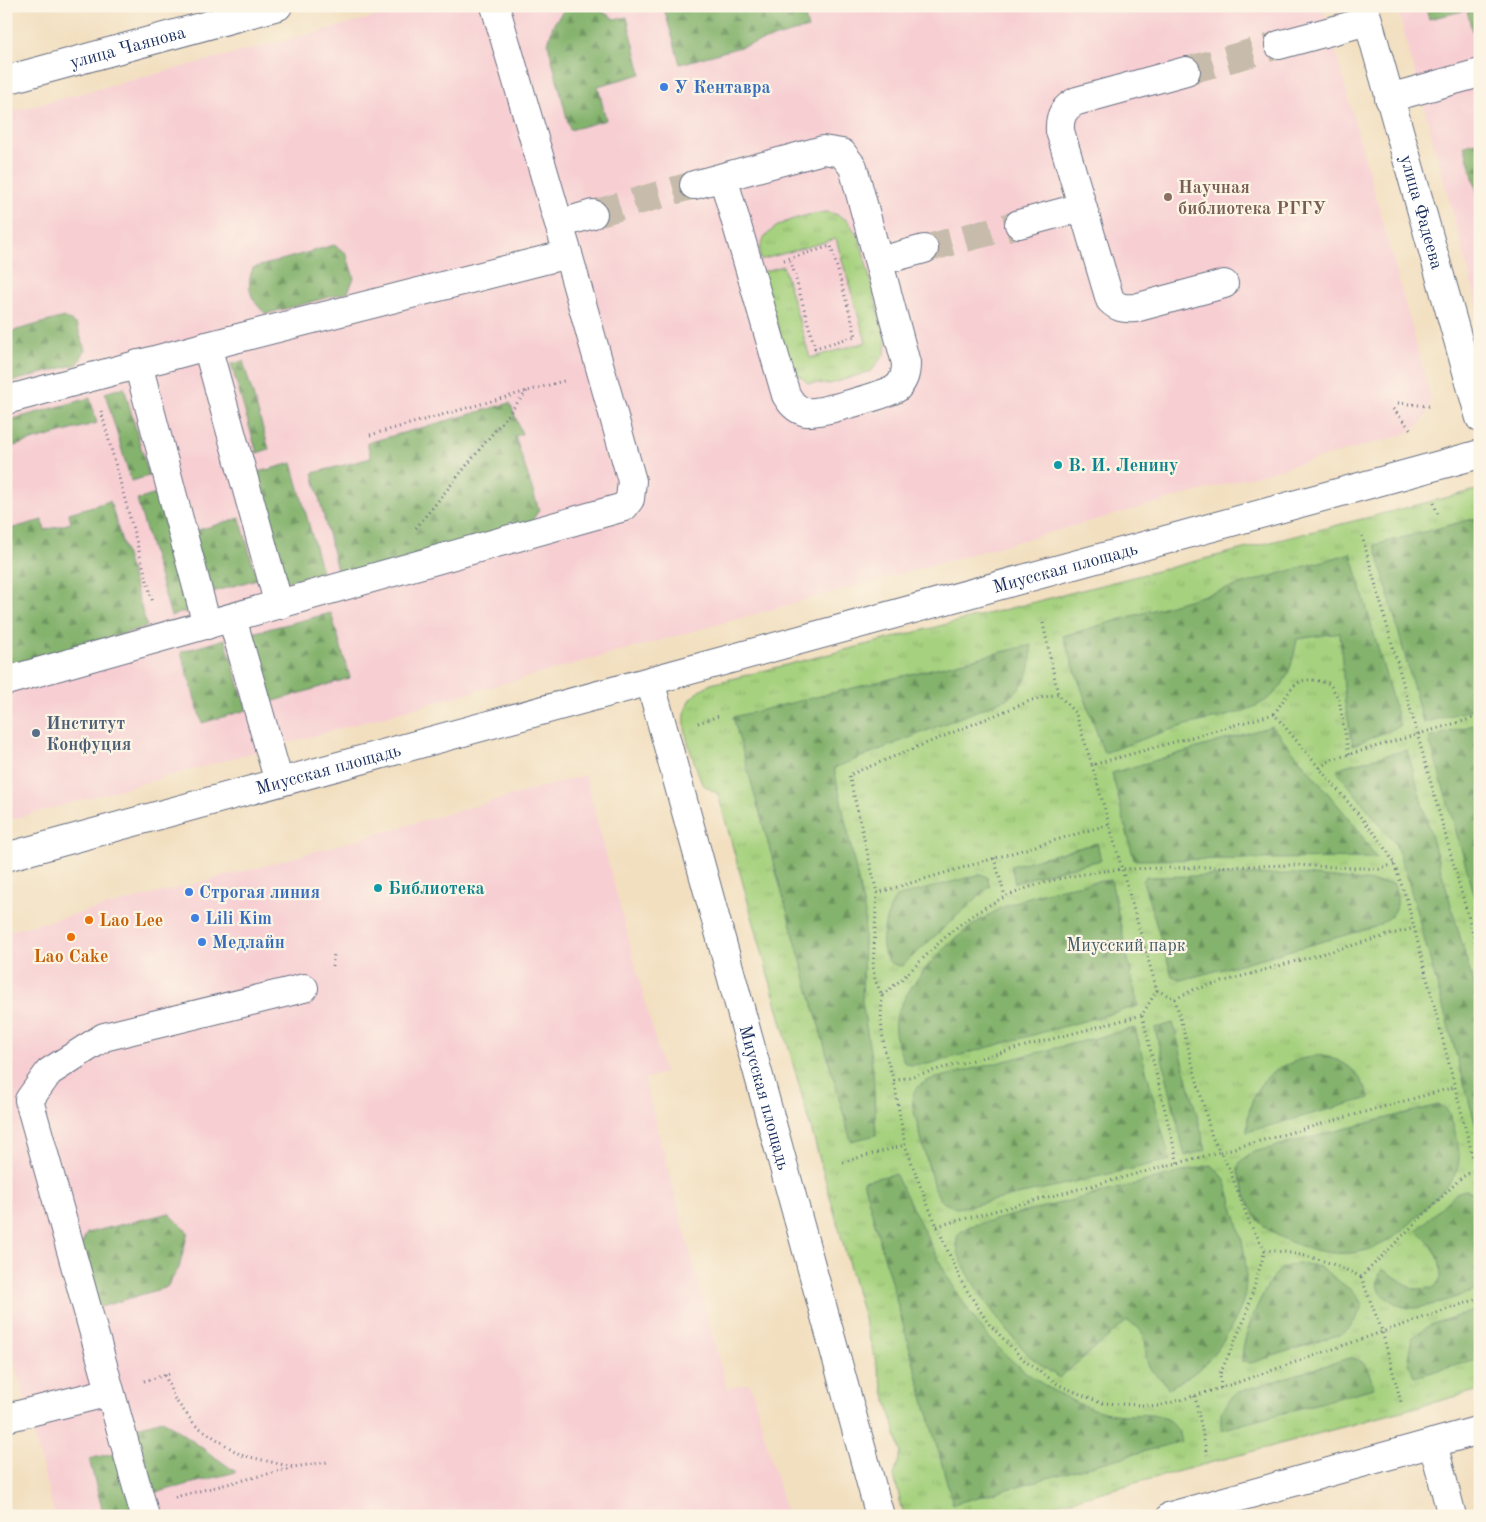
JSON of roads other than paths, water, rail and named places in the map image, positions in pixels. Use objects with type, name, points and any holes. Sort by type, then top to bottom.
[{"type":"street","name":"улица Чаянова","points":[[6,80],[278,6]]},
{"type":"street","points":[[6,680],[219,622],[624,507],[630,500],[632,481],[602,370],[495,6]]},
{"type":"street","points":[[1279,45],[1366,13]]},
{"type":"street","name":"улица Фадеева","points":[[1366,13],[1480,418]]},
{"type":"street","points":[[1186,71],[1068,105],[1059,121],[1060,131],[1105,292],[1116,306],[1125,309],[1135,308],[1224,284]]},
{"type":"street","points":[[1389,98],[1480,73]]},
{"type":"street","points":[[694,185],[723,177],[823,150],[842,153],[853,167],[880,261],[906,364],[906,373],[903,381],[888,392],[815,411],[797,409],[786,395],[723,177]]},
{"type":"street","points":[[1019,224],[1082,208]]},
{"type":"street","points":[[559,224],[593,214]]},
{"type":"street","points":[[880,261],[924,249]]},
{"type":"street","points":[[6,400],[207,346],[568,254]]},
{"type":"street","points":[[207,346],[278,605]]},
{"type":"street","points":[[138,364],[219,622],[279,782]]},
{"type":"street","name":"Миусская площадь","points":[[6,857],[1480,454]]},
{"type":"street","name":"Миусская площадь","points":[[650,681],[880,1516]]},
{"type":"street","points":[[144,1510],[29,1100],[49,1072],[104,1038],[304,988]]},
{"type":"street","points":[[6,1418],[110,1392]]},
{"type":"street","points":[[1171,1516],[1250,1505],[1433,1443],[1480,1430]]},
{"type":"street","points":[[1433,1443],[1452,1516]]},
{"type":"tunnel","points":[[1186,71],[1279,45]]},
{"type":"tunnel","points":[[593,214],[694,185]]},
{"type":"tunnel","points":[[924,249],[1019,224]]},
{"type":"place","name":"У Кентавра","points":[[664,87]]},
{"type":"place","name":"Научная библиотека РГГУ","points":[[1168,197]]},
{"type":"place","name":"В. И. Ленину","points":[[1058,465]]},
{"type":"place","name":"Институт Конфуция","points":[[36,733]]},
{"type":"place","name":"Библиотека","points":[[378,888]]},
{"type":"place","name":"Строгая линия","points":[[189,892]]},
{"type":"place","name":"Lili Kim","points":[[195,918]]},
{"type":"place","name":"Lao Lee","points":[[89,920]]},
{"type":"place","name":"Lao Cake","points":[[71,937]]},
{"type":"place","name":"Медлайн","points":[[202,942]]},
{"type":"park label","name":"Миусский парк","points":[[1126,945]]}]
